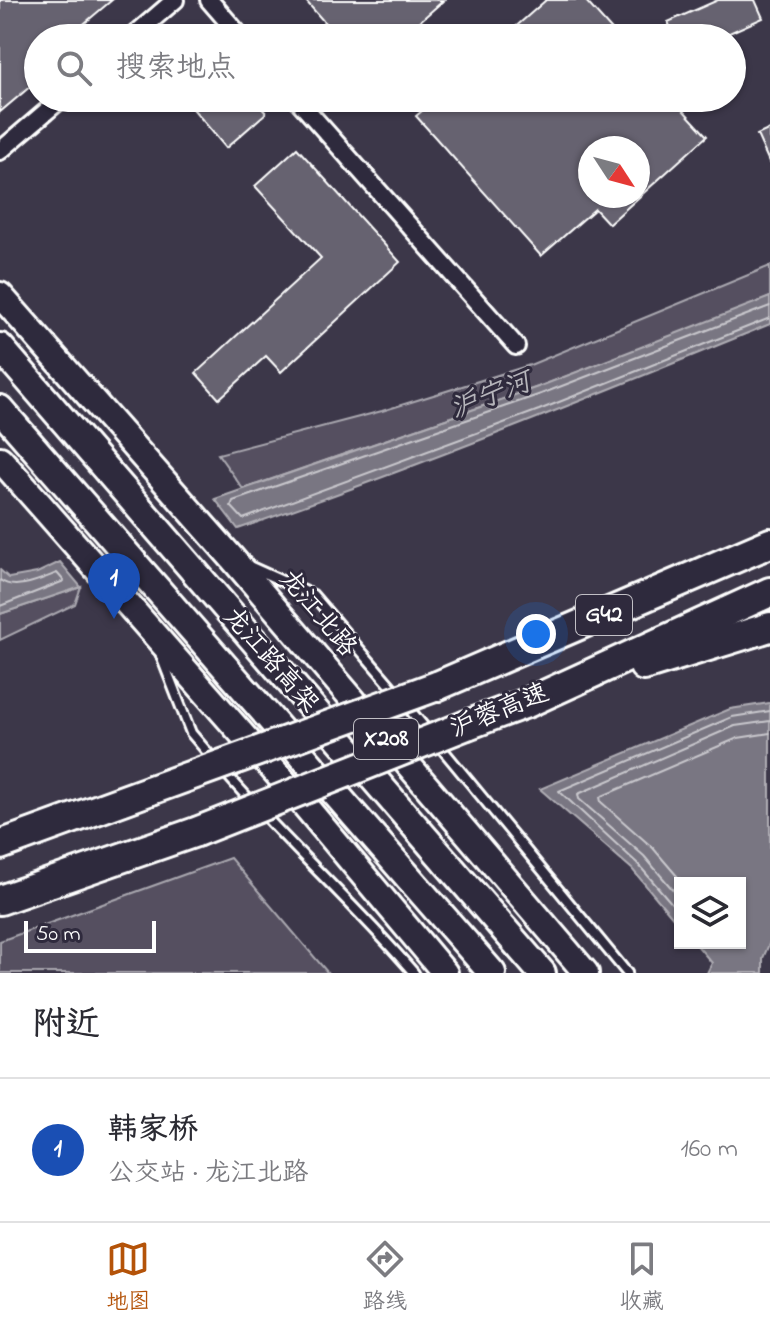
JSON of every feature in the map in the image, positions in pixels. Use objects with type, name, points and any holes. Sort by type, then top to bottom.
[{"type":"highway","name":"龙江路高架","points":[[0,347],[542,973]]},
{"type":"highway","name":"龙江路高架","points":[[0,409],[492,973]]},
{"type":"highway","name":"沪蓉高速","points":[[0,845],[437,686],[770,543]]},
{"type":"highway","name":"沪蓉高速","points":[[0,900],[196,832],[529,702],[770,592]]},
{"type":"highway","points":[[529,702],[770,627]]},
{"type":"main road","name":"龙江北路","points":[[0,295],[232,558],[586,973]]},
{"type":"main road","points":[[0,459],[301,801],[445,973]]},
{"type":"street","points":[[147,24],[175,0]]},
{"type":"street","points":[[209,0],[230,24]]},
{"type":"street","points":[[0,151],[46,112]]},
{"type":"street","points":[[308,112],[516,346]]},
{"type":"lane","points":[[232,558],[313,595],[627,973]]},
{"type":"lane","points":[[152,633],[191,733],[274,829],[365,915],[414,973]]},
{"type":"shaded area","points":[[770,266],[770,297],[749,307],[538,387],[243,489],[218,454],[382,411],[530,365]]},
{"type":"shaded area","points":[[81,587],[75,604],[0,640],[0,614]]},
{"type":"shaded area","points":[[230,858],[328,973],[0,973],[0,941]]},
{"type":"water","points":[[770,297],[770,324],[372,481],[238,529],[215,499],[538,387]]},
{"type":"water","points":[[60,562],[81,587],[0,614],[0,570],[9,578],[37,573]]},
{"type":"water","points":[[770,703],[770,942],[763,958],[763,973],[707,973],[712,963],[700,949],[746,949],[746,877],[674,877],[674,919],[632,869],[540,789],[730,709]]},
{"type":"building","points":[[0,0],[112,0],[84,24],[24,24],[24,92],[0,112]]},
{"type":"building","points":[[305,0],[444,0],[417,24],[326,24]]},
{"type":"building","points":[[546,0],[585,0],[606,24],[519,24]]},
{"type":"building","points":[[718,0],[755,0],[763,18],[746,26],[668,22]]},
{"type":"building","points":[[196,112],[265,112],[266,113],[226,148]]},
{"type":"building","points":[[421,112],[685,112],[707,136],[650,187],[650,136],[578,136],[578,208],[627,208],[609,224],[595,209],[541,256],[416,116]]},
{"type":"building","points":[[770,129],[770,164],[757,135]]},
{"type":"building","points":[[297,148],[400,262],[281,372],[266,356],[219,399],[196,373],[321,258],[255,186]]},
{"type":"place","name":"韩家桥","points":[[114,619]]},
{"type":"water label","name":"沪宁河","points":[[491,397]]}]
